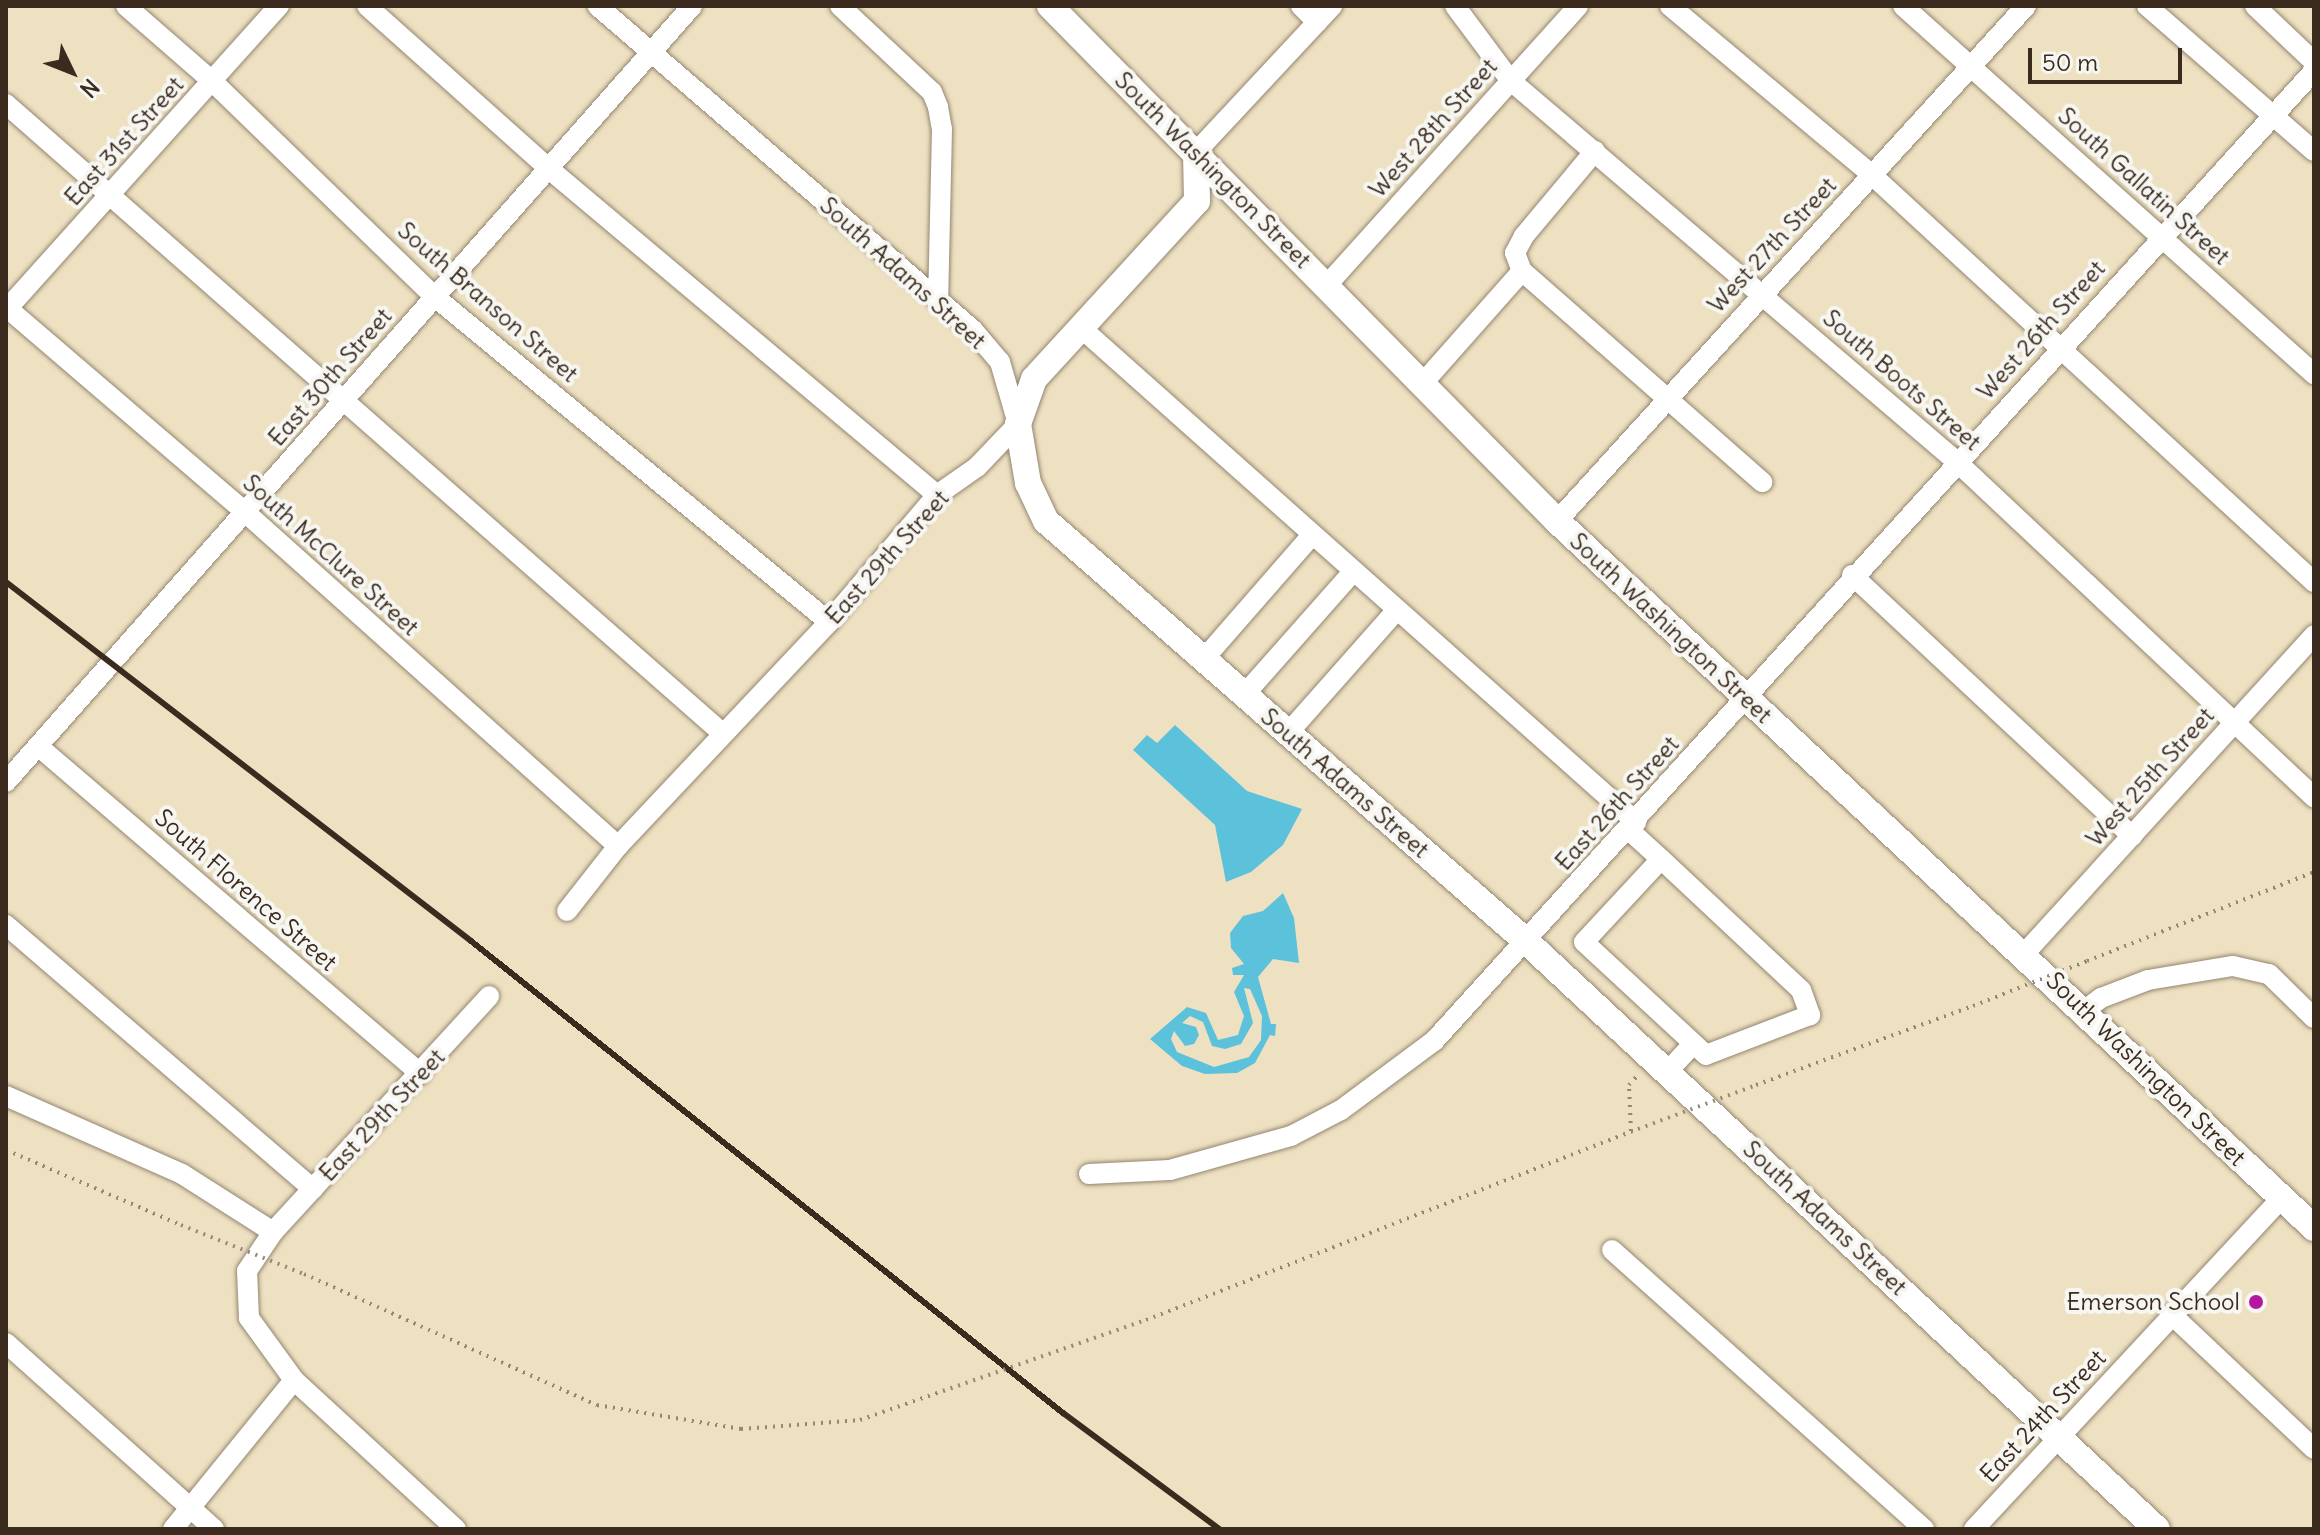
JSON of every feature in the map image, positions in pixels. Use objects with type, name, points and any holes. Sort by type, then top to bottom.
[{"type":"main road","name":"South Washington Street","points":[[1050,6],[1557,521],[1746,699],[2025,953],[2314,1228]]},
{"type":"main road","points":[[1196,152],[1197,201],[1250,206]]},
{"type":"main road","name":"East 29th Street","points":[[1018,424],[1034,379],[1079,326],[1197,201]]},
{"type":"main road","name":"South Adams Street","points":[[1018,424],[1028,483],[1046,521],[1527,942],[2157,1529]]},
{"type":"street","name":"South Branson Street","points":[[126,6],[213,82],[435,297],[829,622]]},
{"type":"street","name":"East 31st Street","points":[[6,308],[279,6]]},
{"type":"street","points":[[367,6],[548,168],[937,495]]},
{"type":"street","name":"South Adams Street","points":[[597,6],[938,300],[1000,362],[1018,424]]},
{"type":"street","name":"East 30th Street","points":[[6,782],[692,6]]},
{"type":"street","points":[[840,6],[932,92],[938,107],[942,129],[938,300]]},
{"type":"street","points":[[1301,6],[1317,22]]},
{"type":"street","points":[[1196,152],[1332,6]]},
{"type":"street","name":"South Boots Street","points":[[1455,6],[1511,81],[1763,292],[1956,461],[2314,797]]},
{"type":"street","name":"West 28th Street","points":[[1327,285],[1578,6]]},
{"type":"street","points":[[1670,6],[1872,175],[2063,346],[2314,582]]},
{"type":"street","name":"South Gallatin Street","points":[[1903,6],[2314,374]]},
{"type":"street","name":"West 27th Street","points":[[1557,521],[2026,6]]},
{"type":"street","points":[[2147,6],[2314,151]]},
{"type":"street","points":[[2255,6],[2314,62]]},
{"type":"street","name":"West 26th Street","points":[[1746,699],[1852,575],[2314,71]]},
{"type":"street","points":[[6,104],[721,732]]},
{"type":"street","points":[[1595,151],[1524,236],[1515,253],[1522,271],[1762,482]]},
{"type":"street","points":[[1423,383],[1522,271]]},
{"type":"street","name":"South McClure Street","points":[[6,308],[245,512],[618,846]]},
{"type":"street","points":[[1079,326],[1632,826],[1661,859],[1801,990],[1810,1015],[1706,1055],[1584,942],[1661,859]]},
{"type":"street","name":"East 29th Street","points":[[567,911],[618,846],[721,732],[829,622],[937,495],[977,467],[1018,424]]},
{"type":"street","points":[[1203,660],[1312,535]]},
{"type":"street","points":[[1244,695],[1353,572]]},
{"type":"street","points":[[1852,575],[2132,836]]},
{"type":"street","points":[[1288,733],[1396,611]]},
{"type":"street","name":"West 25th Street","points":[[2025,953],[2314,635]]},
{"type":"street","name":"East 26th Street","points":[[1089,1174],[1170,1170],[1236,1155],[1291,1136],[1341,1110],[1434,1041],[1746,699]]},
{"type":"street","name":"South Florence Street","points":[[38,746],[421,1074]]},
{"type":"street","points":[[6,925],[313,1189]]},
{"type":"street","points":[[2085,1010],[2101,998],[2148,980],[2233,966],[2269,974],[2314,1018]]},
{"type":"street","name":"East 29th Street","points":[[456,1529],[294,1380],[249,1318],[247,1271],[273,1232],[421,1074],[489,996]]},
{"type":"street","points":[[1668,1071],[1693,1044]]},
{"type":"street","points":[[6,1096],[182,1174],[273,1232]]},
{"type":"street","name":"East 24th Street","points":[[1974,1529],[2282,1198]]},
{"type":"street","points":[[1612,1250],[1924,1529]]},
{"type":"street","points":[[2172,1315],[2314,1449]]},
{"type":"street","points":[[6,1343],[214,1529]]},
{"type":"street","points":[[173,1529],[294,1380]]},
{"type":"path","points":[[6,1150],[304,1274],[597,1405],[741,1429],[860,1420],[1146,1320],[1631,1131],[1973,1006],[2314,872]]},
{"type":"path","points":[[1629,1085],[1631,1131]]},
{"type":"water","points":[[1175,725],[1247,791],[1302,809],[1283,845],[1251,872],[1226,882],[1215,825],[1133,750],[1147,735],[1157,743]]},
{"type":"water","points":[[1283,893],[1294,918],[1299,963],[1273,959],[1258,977],[1271,1024],[1276,1024],[1275,1036],[1270,1035],[1255,1063],[1237,1073],[1205,1074],[1182,1066],[1150,1039],[1187,1007],[1206,1013],[1218,1040],[1238,1035],[1244,1016],[1234,992],[1244,975],[1233,975],[1232,968],[1244,964],[1231,948],[1230,933],[1243,916],[1263,911]],"holes":[[[1244,988],[1250,989],[1262,1016],[1261,1040],[1249,1057],[1214,1067],[1177,1052],[1171,1039],[1174,1031],[1185,1046],[1194,1044],[1199,1035],[1196,1027],[1182,1023],[1190,1016],[1203,1022],[1212,1046],[1225,1049],[1241,1044],[1253,1023]]]},
{"type":"railway","points":[[6,582],[471,941],[1063,1413],[1219,1529]]},
{"type":"place","name":"Emerson School","points":[[2256,1302]]}]
